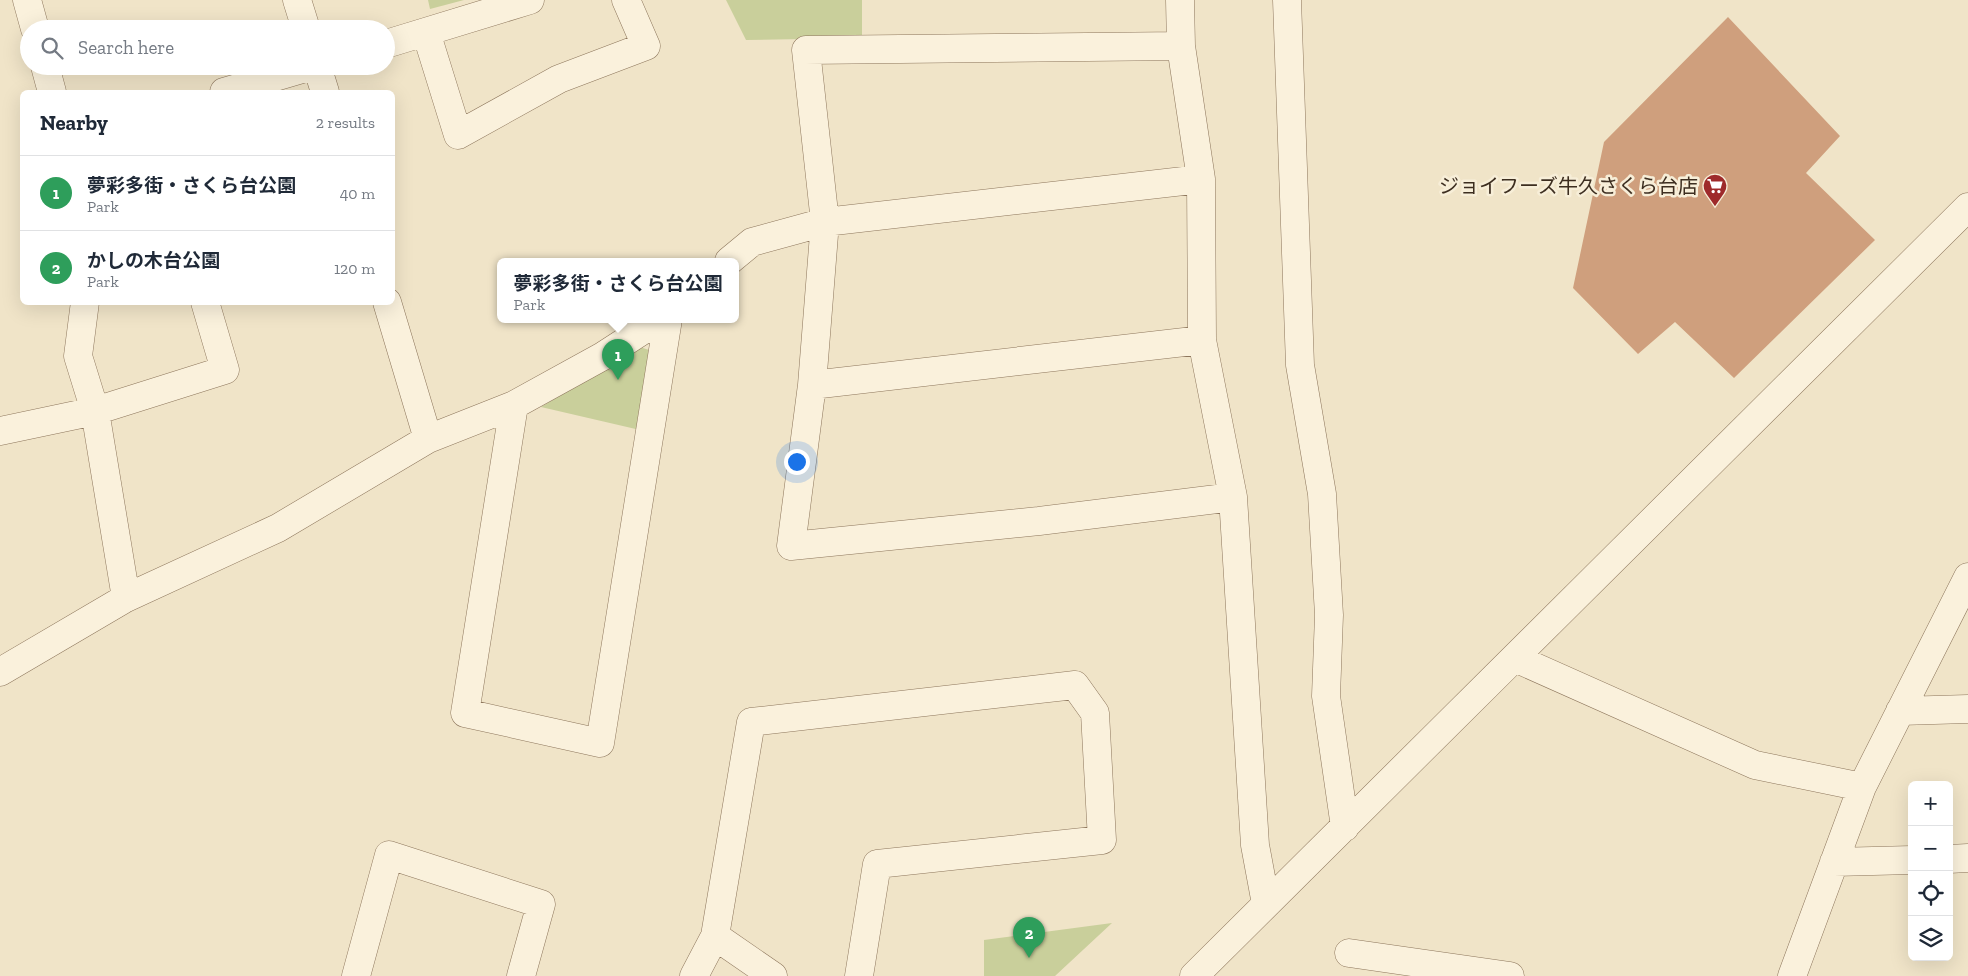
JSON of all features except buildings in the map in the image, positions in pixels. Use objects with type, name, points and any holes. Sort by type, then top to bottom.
[{"type":"street","points":[[27,0],[33,20]]},
{"type":"street","points":[[297,0],[303,20]]},
{"type":"street","points":[[395,41],[530,0]]},
{"type":"street","points":[[426,32],[458,135],[559,79],[646,46],[626,0]]},
{"type":"street","points":[[1180,0],[1181,46],[1200,179],[1202,340],[1233,497],[1255,845],[1266,904]]},
{"type":"street","points":[[1287,0],[1300,365],[1322,494],[1329,615],[1326,696],[1345,827]]},
{"type":"street","points":[[1181,46],[806,50],[825,222],[812,385],[791,546],[1039,521],[1233,497]]},
{"type":"street","points":[[47,75],[51,90]]},
{"type":"street","points":[[231,90],[282,75]]},
{"type":"street","points":[[320,75],[324,90]]},
{"type":"street","points":[[733,258],[752,242],[825,222],[1200,179]]},
{"type":"street","points":[[1194,976],[1968,207]]},
{"type":"street","points":[[85,305],[78,356],[95,411],[126,598]]},
{"type":"street","points":[[0,431],[95,411],[225,370],[207,305]]},
{"type":"street","points":[[388,305],[428,439]]},
{"type":"street","points":[[0,672],[126,598],[278,528],[428,439],[514,406],[603,356],[654,323]]},
{"type":"street","points":[[514,406],[465,713],[600,743],[667,323]]},
{"type":"street","points":[[812,385],[1202,340]]},
{"type":"street","points":[[1792,976],[1862,787],[1968,577]]},
{"type":"street","points":[[1515,658],[1755,765],[1862,787]]},
{"type":"street","points":[[694,976],[715,936],[751,722],[1075,685],[1095,714],[1102,840],[878,864],[859,976]]},
{"type":"street","points":[[1900,711],[1968,709]]},
{"type":"street","points":[[356,976],[389,855],[541,904],[521,976]]},
{"type":"street","points":[[1953,858],[1968,858]]},
{"type":"street","points":[[1834,862],[1908,860]]},
{"type":"street","points":[[715,936],[773,976]]},
{"type":"street","points":[[1349,953],[1429,970],[1510,976]]},
{"type":"green space","points":[[428,0],[464,0],[430,9]]},
{"type":"green space","points":[[726,0],[862,0],[862,38],[746,40]]},
{"type":"green space","points":[[640,347],[655,352],[640,430],[541,407]]},
{"type":"green space","points":[[1112,923],[1055,976],[984,976],[984,940]]},
{"type":"place","name":"ジョイフーズ牛久さくら台店","points":[[1715,207]]},
{"type":"place","name":"夢彩多街・さくら台公園","points":[[618,380]]},
{"type":"place","name":"かしの木台公園","points":[[1029,958]]}]
